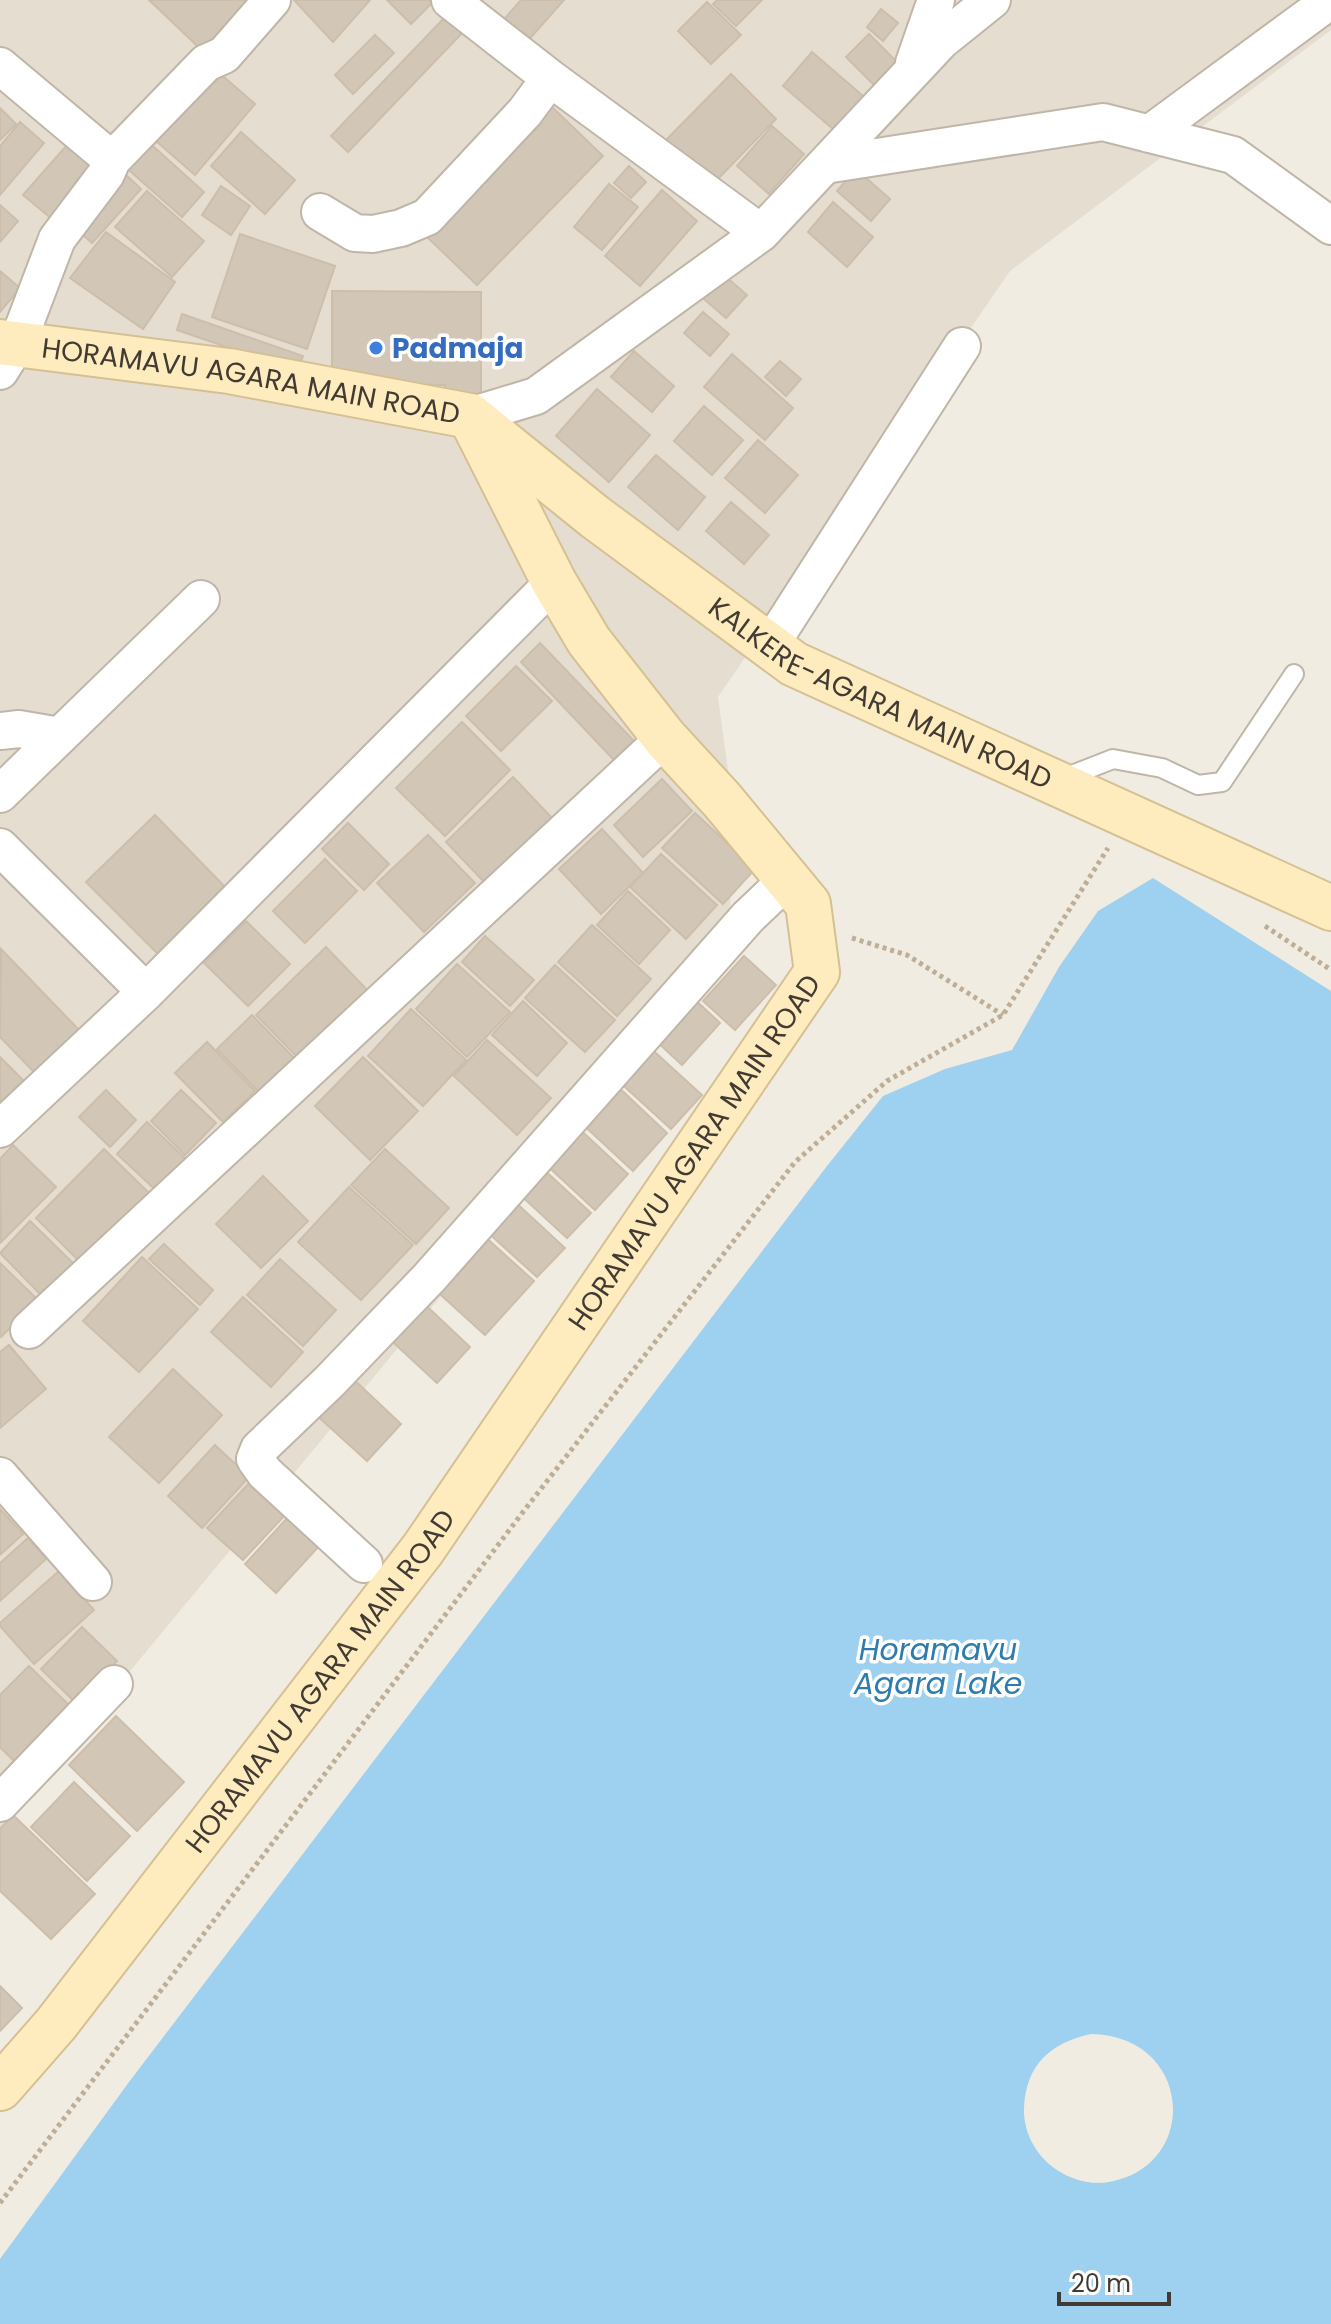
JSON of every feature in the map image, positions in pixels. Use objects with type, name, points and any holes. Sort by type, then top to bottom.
[{"type":"street","points":[[6,352],[57,239],[106,174],[112,160],[206,63],[224,55],[272,0]]},
{"type":"street","points":[[450,0],[550,78],[761,233]]},
{"type":"street","points":[[911,72],[936,0]]},
{"type":"street","points":[[470,416],[536,396],[761,233],[941,41],[992,0]]},
{"type":"street","points":[[1149,134],[1331,0]]},
{"type":"street","points":[[0,66],[112,160]]},
{"type":"street","points":[[320,212],[355,233],[373,234],[401,228],[427,217],[525,112],[550,78]]},
{"type":"street","points":[[825,165],[1103,122],[1233,155],[1331,226]]},
{"type":"street","points":[[769,647],[962,346]]},
{"type":"street","name":"HORAMAVU AGARA MAIN ROAD","points":[[0,2088],[56,2024],[423,1549],[817,972],[808,904],[789,878],[665,738],[589,641],[554,582],[470,416],[229,371],[6,352]]},
{"type":"street","name":"KALKERE-AGARA MAIN ROAD","points":[[470,416],[595,517],[794,664],[1331,908]]},
{"type":"street","points":[[0,1129],[146,992],[554,582]]},
{"type":"street","points":[[0,794],[201,599]]},
{"type":"street","points":[[0,731],[19,729],[60,736]]},
{"type":"street","points":[[29,1330],[665,738]]},
{"type":"street","points":[[0,847],[146,992]]},
{"type":"street","points":[[364,1564],[265,1473],[255,1459],[259,1449],[329,1382],[429,1278],[748,917],[789,878]]},
{"type":"street","points":[[0,1476],[93,1582]]},
{"type":"street","points":[[0,1803],[114,1684]]},
{"type":"lane","points":[[1055,782],[1113,759],[1162,768],[1198,785],[1222,782],[1294,674]]},
{"type":"path","points":[[0,2203],[533,1500],[795,1162],[887,1081],[1003,1015],[1108,847],[1121,850]]},
{"type":"path","points":[[1260,922],[1331,970]]},
{"type":"path","points":[[810,925],[907,955],[1003,1015]]},
{"type":"shaded area","points":[[0,0],[1331,0],[1331,30],[1010,271],[718,697],[729,778],[731,946],[0,1828]]},
{"type":"water","name":"Horamavu Agara Lake","points":[[1153,878],[1331,991],[1331,2324],[0,2324],[0,2259],[129,2082],[827,1166],[883,1096],[945,1069],[1012,1050],[1059,967],[1098,911]],"holes":[[[1091,2034],[1125,2040],[1150,2056],[1166,2078],[1173,2103],[1170,2129],[1159,2153],[1139,2171],[1109,2182],[1075,2179],[1050,2165],[1029,2135],[1024,2108],[1030,2080],[1043,2058],[1064,2043]]]},
{"type":"building","points":[[149,0],[263,0],[210,58]]},
{"type":"building","points":[[294,0],[370,0],[333,42]]},
{"type":"building","points":[[387,0],[429,0],[432,3],[411,24]]},
{"type":"building","points":[[521,0],[564,0],[524,45],[500,24]]},
{"type":"building","points":[[717,0],[762,0],[736,26],[713,4]]},
{"type":"building","points":[[707,2],[741,35],[711,64],[678,31]]},
{"type":"building","points":[[881,9],[898,23],[883,41],[867,27]]},
{"type":"building","points":[[448,14],[465,30],[348,152],[331,136]]},
{"type":"building","points":[[869,34],[902,67],[879,90],[846,57]]},
{"type":"building","points":[[375,35],[394,53],[353,94],[335,75]]},
{"type":"building","points":[[812,52],[870,102],[840,135],[783,86]]},
{"type":"building","points":[[210,65],[255,104],[195,175],[149,135]]},
{"type":"building","points":[[731,74],[776,119],[711,186],[665,141]]},
{"type":"building","points":[[551,106],[603,156],[477,285],[425,235]]},
{"type":"building","points":[[0,108],[16,124],[0,140]]},
{"type":"building","points":[[20,122],[44,143],[0,195],[0,146]]},
{"type":"building","points":[[772,126],[804,154],[769,194],[737,166]]},
{"type":"building","points":[[241,132],[295,180],[265,214],[211,166]]},
{"type":"building","points":[[144,138],[204,192],[182,217],[122,164]]},
{"type":"building","points":[[68,144],[101,174],[58,224],[23,195]]},
{"type":"building","points":[[629,166],[646,182],[631,198],[614,183]]},
{"type":"building","points":[[856,169],[890,199],[871,221],[837,191]]},
{"type":"building","points":[[122,171],[141,189],[92,243],[73,226]]},
{"type":"building","points":[[609,184],[638,207],[602,250],[574,227]]},
{"type":"building","points":[[221,186],[250,206],[231,235],[202,215]]},
{"type":"building","points":[[662,190],[697,221],[640,286],[605,256]]},
{"type":"building","points":[[147,191],[204,241],[172,277],[115,227]]},
{"type":"building","points":[[833,202],[873,237],[847,267],[808,232]]},
{"type":"building","points":[[0,205],[18,221],[0,242]]},
{"type":"building","points":[[106,232],[175,282],[143,329],[70,278]]},
{"type":"building","points":[[240,234],[335,266],[307,349],[212,317]]},
{"type":"building","points":[[717,269],[747,295],[726,318],[697,293]]},
{"type":"building","points":[[0,271],[20,288],[0,312]]},
{"type":"building","points":[[332,291],[481,292],[481,396],[445,395],[445,385],[332,384]]},
{"type":"building","points":[[703,312],[729,334],[710,356],[684,333]]},
{"type":"building","points":[[182,314],[303,356],[297,371],[177,330]]},
{"type":"building","points":[[634,351],[674,386],[652,412],[611,377]]},
{"type":"building","points":[[732,354],[793,408],[765,440],[704,387]]},
{"type":"building","points":[[780,361],[801,379],[786,396],[765,377]]},
{"type":"building","points":[[597,389],[650,435],[609,482],[556,436]]},
{"type":"building","points":[[704,406],[743,440],[712,475],[674,441]]},
{"type":"building","points":[[758,440],[798,475],[765,513],[725,478]]},
{"type":"building","points":[[656,455],[705,497],[678,530],[628,487]]},
{"type":"building","points":[[731,502],[769,535],[744,564],[706,531]]},
{"type":"building","points":[[540,643],[634,741],[614,760],[521,662]]},
{"type":"building","points":[[516,666],[552,701],[501,751],[466,716]]},
{"type":"building","points":[[462,722],[510,770],[445,836],[396,788]]},
{"type":"building","points":[[513,777],[553,819],[486,884],[446,842]]},
{"type":"building","points":[[662,779],[692,811],[643,857],[614,825]]},
{"type":"building","points":[[695,813],[755,869],[723,904],[662,848]]},
{"type":"building","points":[[155,815],[229,891],[162,958],[86,882]]},
{"type":"building","points":[[348,823],[389,864],[364,890],[322,849]]},
{"type":"building","points":[[602,829],[643,873],[601,914],[559,869]]},
{"type":"building","points":[[428,835],[475,883],[424,932],[377,883]]},
{"type":"building","points":[[661,854],[717,905],[686,939],[630,887]]},
{"type":"building","points":[[325,859],[357,891],[305,943],[273,911]]},
{"type":"building","points":[[628,891],[670,930],[639,964],[597,925]]},
{"type":"building","points":[[246,921],[290,964],[248,1006],[204,963]]},
{"type":"building","points":[[592,925],[651,979],[617,1016],[558,962]]},
{"type":"building","points":[[485,936],[534,980],[510,1006],[462,962]]},
{"type":"building","points":[[326,947],[370,993],[301,1061],[256,1015]]},
{"type":"building","points":[[1,949],[81,1032],[37,1075],[0,1037]]},
{"type":"building","points":[[744,956],[776,985],[735,1030],[703,1001]]},
{"type":"building","points":[[457,964],[510,1012],[467,1057],[416,1009]]},
{"type":"building","points":[[555,965],[615,1020],[585,1052],[525,998]]},
{"type":"building","points":[[692,997],[720,1023],[682,1065],[654,1039]]},
{"type":"building","points":[[523,1001],[567,1043],[537,1076],[492,1035]]},
{"type":"building","points":[[411,1009],[466,1060],[423,1106],[368,1056]]},
{"type":"building","points":[[252,1015],[297,1061],[262,1095],[217,1049]]},
{"type":"building","points":[[487,1040],[551,1098],[517,1135],[454,1076]]},
{"type":"building","points":[[207,1042],[255,1091],[223,1122],[175,1073]]},
{"type":"building","points":[[646,1044],[702,1095],[671,1129],[615,1078]]},
{"type":"building","points":[[0,1057],[25,1082],[0,1106]]},
{"type":"building","points":[[363,1057],[418,1111],[370,1160],[315,1106]]},
{"type":"building","points":[[614,1083],[667,1133],[633,1171],[579,1121]]},
{"type":"building","points":[[106,1090],[136,1120],[110,1147],[79,1117]]},
{"type":"building","points":[[181,1090],[216,1123],[185,1155],[151,1121]]},
{"type":"building","points":[[147,1122],[189,1162],[160,1194],[117,1154]]},
{"type":"building","points":[[575,1125],[628,1174],[595,1210],[542,1161]]},
{"type":"building","points":[[13,1145],[56,1187],[1,1242],[0,1159]]},
{"type":"building","points":[[104,1149],[149,1193],[80,1262],[36,1218]]},
{"type":"building","points":[[385,1149],[449,1208],[416,1244],[351,1185]]},
{"type":"building","points":[[541,1167],[591,1213],[567,1238],[517,1192]]},
{"type":"building","points":[[263,1176],[308,1221],[261,1268],[216,1224]]},
{"type":"building","points":[[349,1187],[413,1245],[361,1300],[298,1242]]},
{"type":"building","points":[[513,1200],[565,1248],[537,1277],[485,1230]]},
{"type":"building","points":[[30,1221],[75,1265],[43,1297],[0,1253]]},
{"type":"building","points":[[482,1234],[534,1281],[485,1335],[432,1287]]},
{"type":"building","points":[[164,1244],[213,1290],[200,1305],[149,1259]]},
{"type":"building","points":[[142,1257],[198,1309],[139,1372],[83,1321]]},
{"type":"building","points":[[280,1259],[336,1310],[303,1346],[247,1295]]},
{"type":"building","points":[[0,1263],[38,1300],[1,1337],[0,1337]]},
{"type":"building","points":[[416,1296],[470,1347],[437,1383],[382,1332]]},
{"type":"building","points":[[243,1297],[303,1352],[271,1387],[211,1332]]},
{"type":"building","points":[[9,1345],[46,1389],[0,1428],[0,1352]]},
{"type":"building","points":[[173,1369],[222,1415],[159,1483],[109,1437]]},
{"type":"building","points":[[349,1375],[401,1424],[367,1461],[314,1413]]},
{"type":"building","points":[[215,1445],[249,1477],[202,1528],[168,1496]]},
{"type":"building","points":[[252,1480],[287,1513],[243,1560],[207,1528]]},
{"type":"building","points":[[0,1509],[23,1534],[0,1555]]},
{"type":"building","points":[[289,1516],[320,1545],[276,1593],[245,1564]]},
{"type":"building","points":[[28,1538],[46,1559],[0,1601],[0,1563]]},
{"type":"building","points":[[59,1571],[94,1610],[34,1664],[0,1623]]},
{"type":"building","points":[[82,1627],[117,1661],[76,1703],[41,1669]]},
{"type":"building","points":[[29,1666],[72,1708],[17,1764],[0,1747],[0,1695]]},
{"type":"building","points":[[116,1716],[184,1782],[137,1831],[69,1765]]},
{"type":"building","points":[[74,1782],[130,1836],[87,1881],[31,1827]]},
{"type":"building","points":[[13,1815],[95,1894],[51,1939],[0,1891],[0,1829]]},
{"type":"building","points":[[0,1986],[22,2008],[0,2031]]},
{"type":"place","name":"Padmaja","points":[[376,348]]}]
